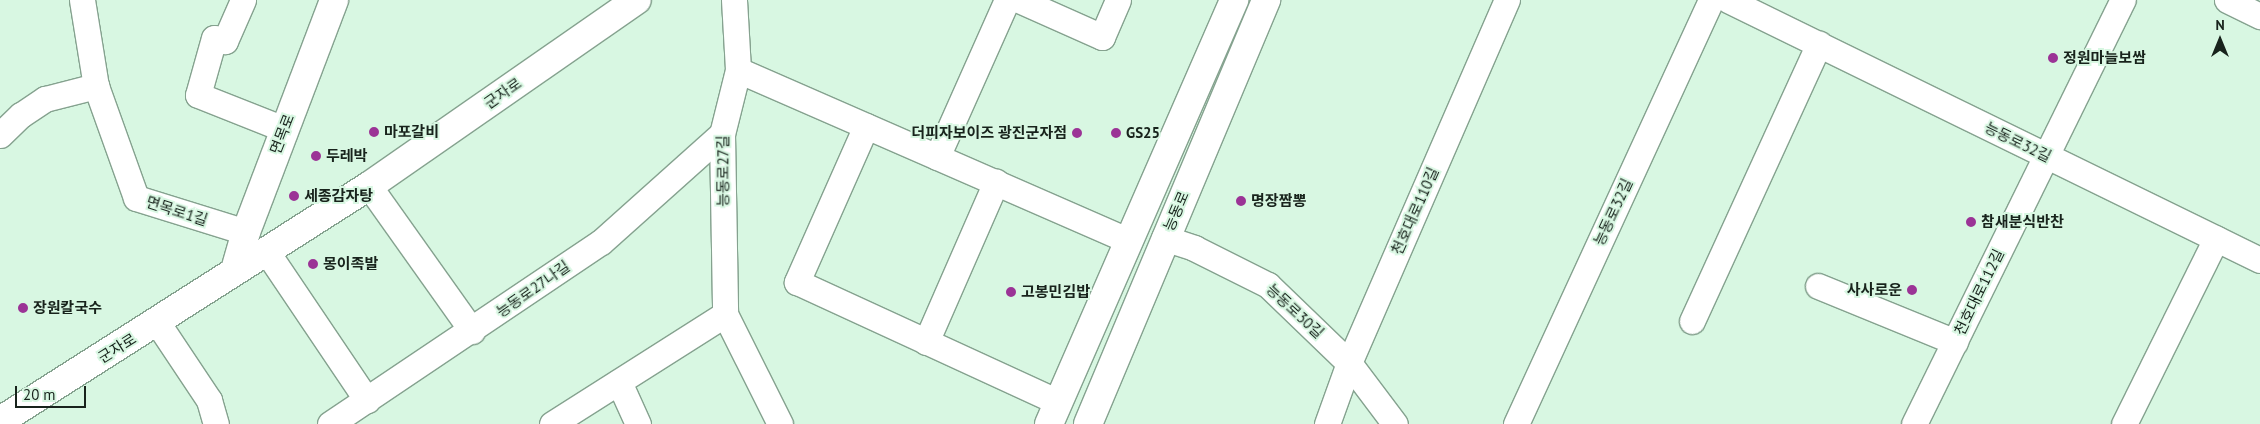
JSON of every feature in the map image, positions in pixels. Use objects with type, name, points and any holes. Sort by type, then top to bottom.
[{"type":"street","name":"면목로1길","points":[[82,0],[96,86],[136,198],[246,232]]},
{"type":"street","points":[[243,0],[226,41],[214,38],[198,95],[284,129]]},
{"type":"street","name":"면목로","points":[[235,270],[246,232],[334,0]]},
{"type":"street","name":"군자로","points":[[0,421],[370,186],[637,0]]},
{"type":"street","name":"능동로27길","points":[[734,0],[738,70],[722,134],[725,314],[780,424]]},
{"type":"street","points":[[936,156],[1007,0]]},
{"type":"street","points":[[1019,0],[1102,37],[1118,0]]},
{"type":"street","points":[[866,126],[797,282],[926,342],[1054,413],[1234,0]]},
{"type":"street","name":"능동로","points":[[1088,424],[1164,238],[1266,0]]},
{"type":"street","name":"천호대로110길","points":[[1327,424],[1349,363],[1507,0]]},
{"type":"street","name":"능동로32길","points":[[1524,422],[1711,0]]},
{"type":"street","name":"능동로32길","points":[[1728,0],[2260,260]]},
{"type":"street","name":"천호대로112길","points":[[1914,424],[2123,0]]},
{"type":"street","points":[[2227,0],[2260,16]]},
{"type":"street","points":[[1692,321],[1819,44]]},
{"type":"street","points":[[738,70],[1128,240]]},
{"type":"street","points":[[0,135],[21,115],[45,99],[96,86]]},
{"type":"street","name":"능동로27나길","points":[[330,424],[472,332],[600,242],[722,134]]},
{"type":"street","points":[[926,342],[996,182]]},
{"type":"street","points":[[370,186],[472,332]]},
{"type":"street","name":"능동로30길","points":[[1164,238],[1194,248],[1268,285],[1349,363],[1395,424]]},
{"type":"street","points":[[2124,424],[2216,239]]},
{"type":"street","points":[[267,252],[367,400]]},
{"type":"street","name":"천호대로112길","points":[[1818,286],[1955,342]]},
{"type":"street","points":[[552,424],[725,314]]},
{"type":"street","points":[[157,322],[209,400],[216,424]]},
{"type":"street","points":[[619,382],[638,424]]},
{"type":"place","name":"정원마늘보쌈","points":[[2053,58]]},
{"type":"place","name":"마포갈비","points":[[374,132]]},
{"type":"place","name":"더피자보이즈 광진군자점","points":[[1077,133]]},
{"type":"place","name":"GS25","points":[[1116,133]]},
{"type":"place","name":"두레박","points":[[316,156]]},
{"type":"place","name":"세종감자탕","points":[[294,196]]},
{"type":"place","name":"명장짬뽕","points":[[1241,201]]},
{"type":"place","name":"참새분식반찬","points":[[1971,222]]},
{"type":"place","name":"몽이족발","points":[[313,264]]},
{"type":"place","name":"사사로운","points":[[1912,290]]},
{"type":"place","name":"고봉민김밥","points":[[1011,292]]},
{"type":"place","name":"장원칼국수","points":[[23,308]]}]
